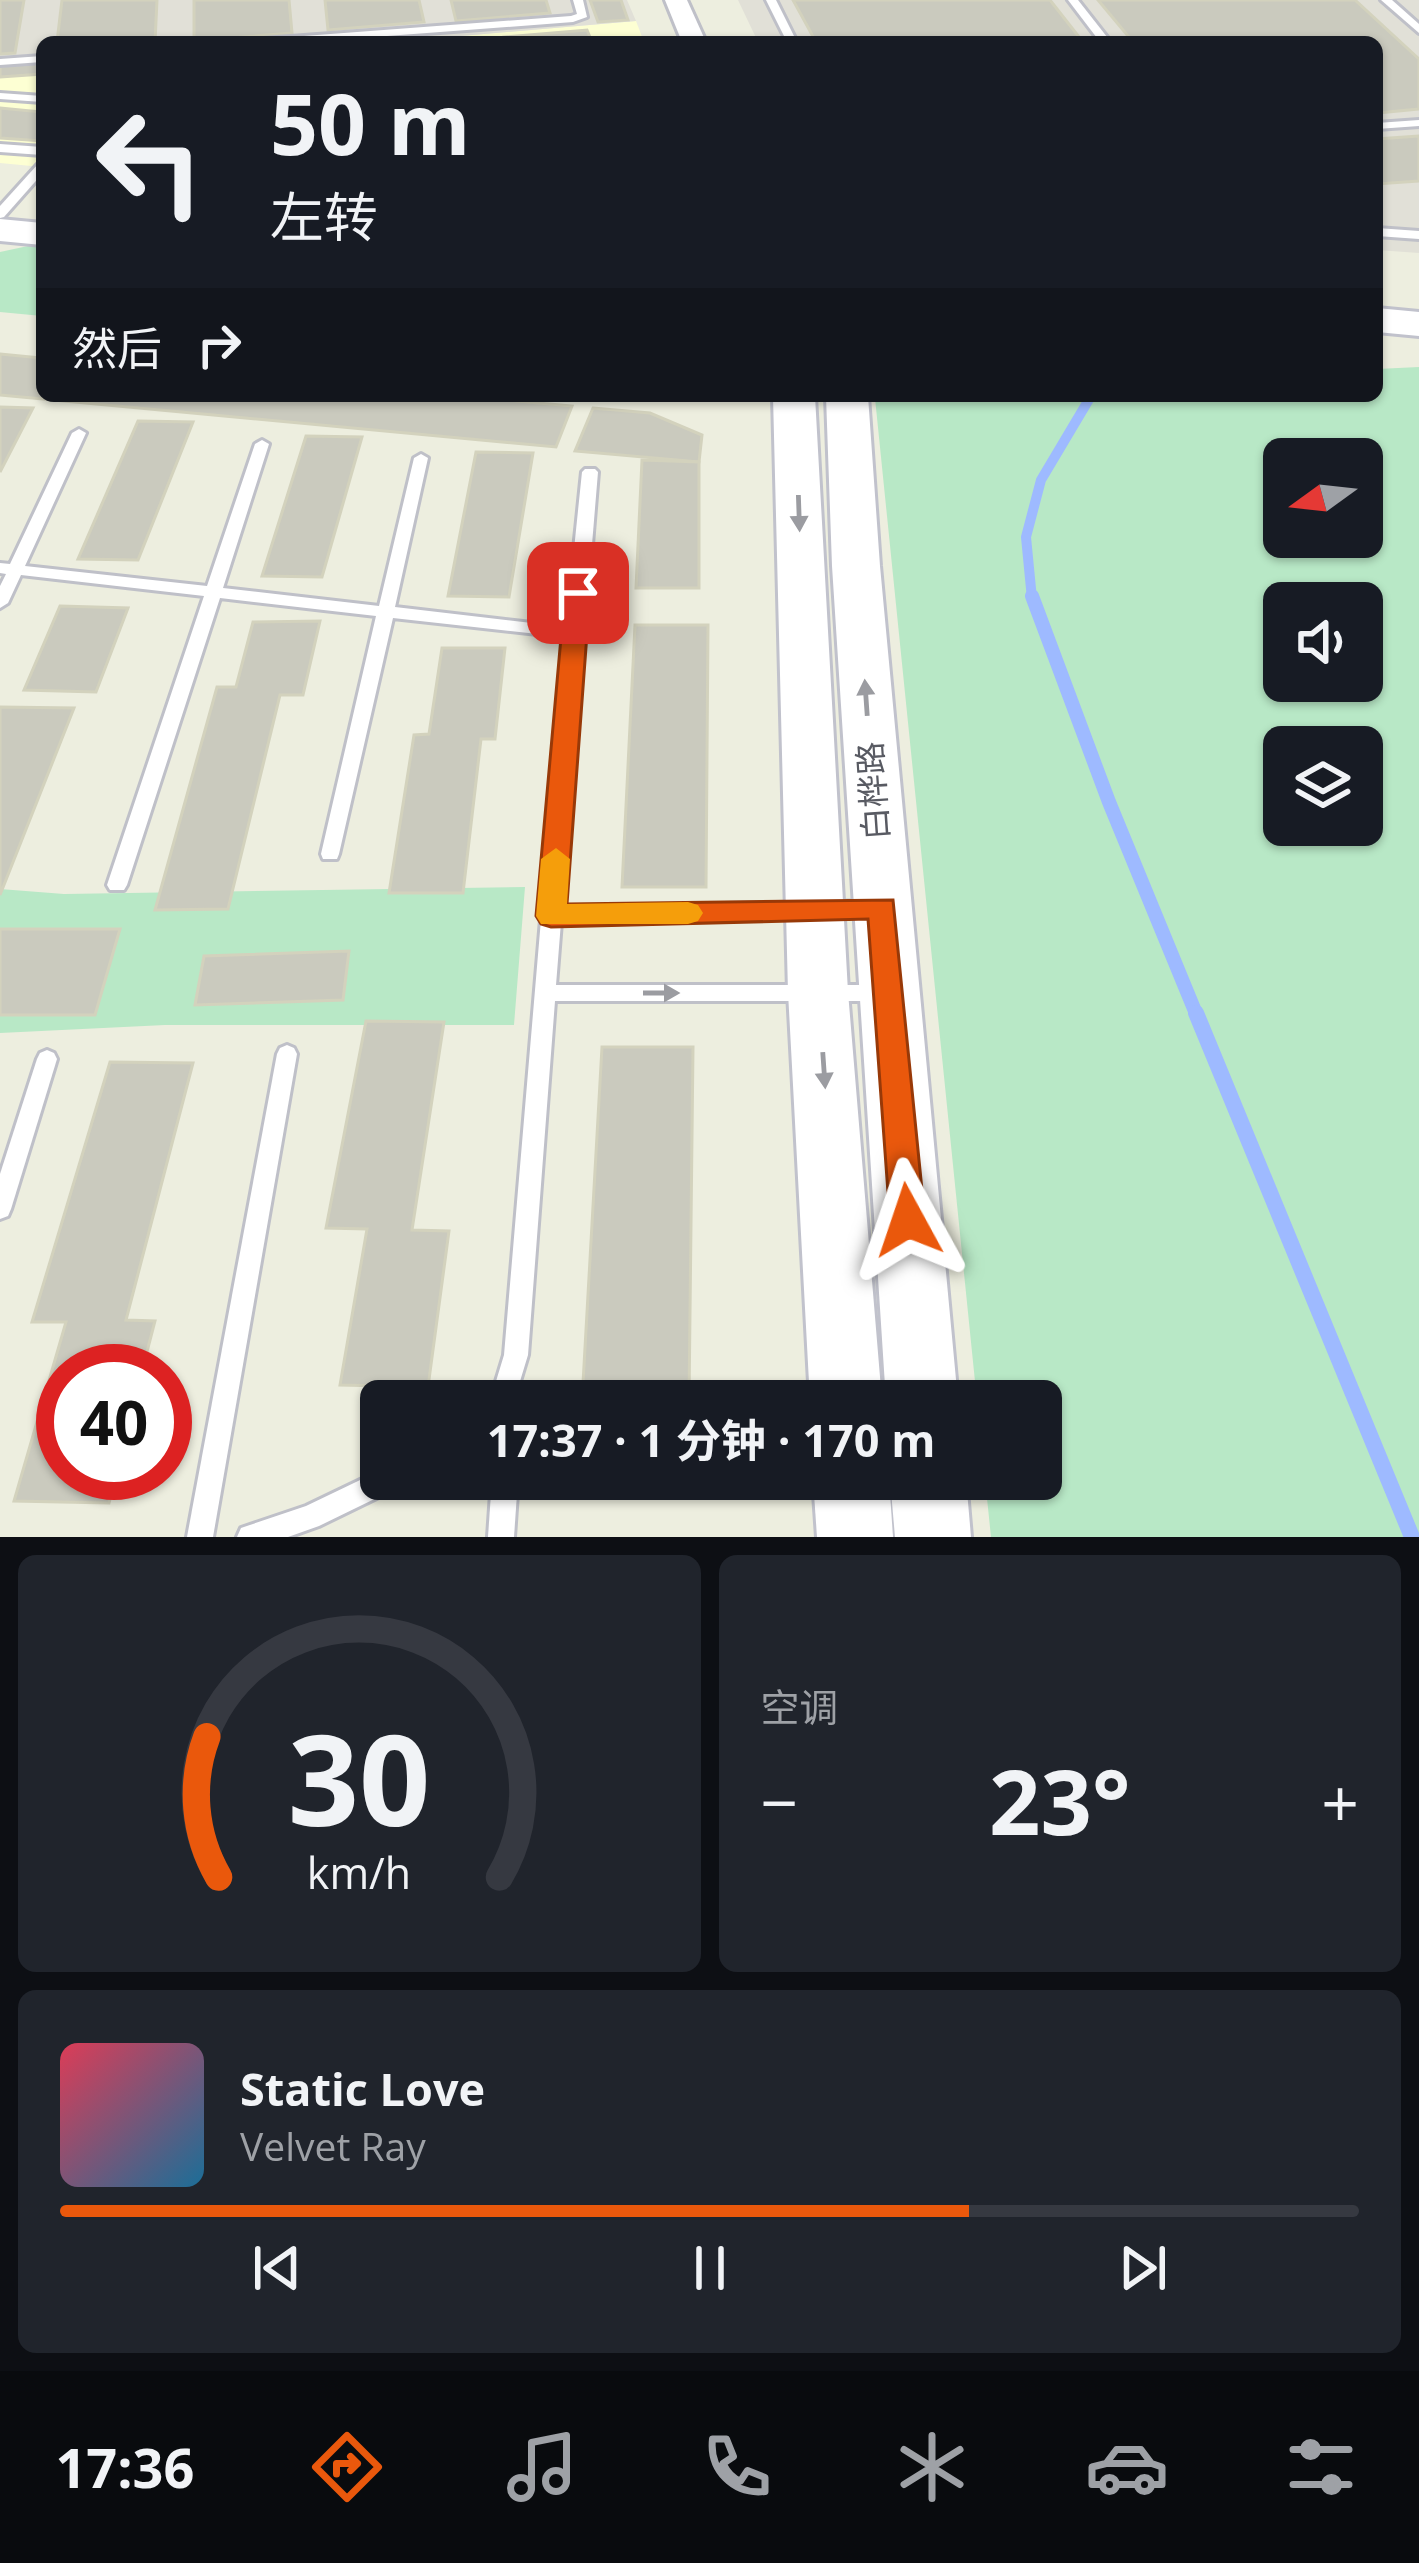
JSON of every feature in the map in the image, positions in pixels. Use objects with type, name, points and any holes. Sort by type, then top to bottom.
[{"type":"street","points":[[676,0],[691,36]]},
{"type":"street","points":[[9,212],[36,230]]},
{"type":"street","points":[[1383,321],[1419,324]]},
{"type":"street","points":[[1383,345],[1419,348]]},
{"type":"street","name":"白桦路","points":[[794,402],[818,992],[845,1380]]},
{"type":"street","name":"白桦路","points":[[848,402],[920,1380]]},
{"type":"street","points":[[852,1500],[855,1537]]},
{"type":"street","points":[[930,1500],[933,1537]]},
{"type":"lane","points":[[345,36],[573,19],[583,15],[578,0]]},
{"type":"lane","points":[[771,0],[789,36]]},
{"type":"lane","points":[[1073,0],[1101,36]]},
{"type":"lane","points":[[1385,0],[1419,30]]},
{"type":"lane","points":[[0,62],[36,59]]},
{"type":"lane","points":[[0,96],[36,99]]},
{"type":"lane","points":[[1383,125],[1419,122]]},
{"type":"lane","points":[[0,148],[36,151]]},
{"type":"lane","points":[[9,212],[36,175]]},
{"type":"lane","points":[[1383,232],[1419,235]]},
{"type":"lane","points":[[0,603],[8,568],[79,433]]},
{"type":"lane","points":[[117,885],[262,444]]},
{"type":"lane","points":[[330,854],[422,458]]},
{"type":"lane","points":[[513,1380],[590,472]]},
{"type":"lane","points":[[8,568],[574,634]]},
{"type":"lane","points":[[551,916],[882,908]]},
{"type":"lane","points":[[544,993],[889,993]]},
{"type":"lane","points":[[200,1537],[287,1054]]},
{"type":"lane","points":[[0,1209],[47,1059]]},
{"type":"lane","points":[[508,1380],[515,1355]]},
{"type":"lane","points":[[250,1537],[310,1517],[360,1493]]},
{"type":"lane","points":[[501,1537],[504,1500]]},
{"type":"shaded area","points":[[0,0],[627,0],[636,21],[461,36],[36,36],[36,57],[0,60]]},
{"type":"shaded area","points":[[738,0],[1419,0],[1419,253],[1383,250],[1383,36],[755,36]]},
{"type":"shaded area","points":[[636,21],[642,36],[460,36]]},
{"type":"shaded area","points":[[36,57],[36,166],[0,163],[0,60]]},
{"type":"shaded area","points":[[36,244],[36,315],[0,312],[0,252]]},
{"type":"shaded area","points":[[1419,367],[1419,1537],[991,1537],[987,1500],[1062,1500],[1062,1380],[975,1380],[875,402],[1383,402],[1383,369]]},
{"type":"shaded area","points":[[525,887],[514,1025],[165,1025],[0,1033],[0,889],[64,894]]},
{"type":"building","points":[[0,0],[24,0],[15,53],[0,54]]},
{"type":"building","points":[[62,0],[157,0],[155,36],[58,36]]},
{"type":"building","points":[[194,0],[289,0],[292,33],[194,36]]},
{"type":"building","points":[[325,0],[419,0],[424,22],[328,30]]},
{"type":"building","points":[[451,0],[546,0],[550,13],[456,21]]},
{"type":"building","points":[[590,0],[621,0],[628,20],[598,22]]},
{"type":"building","points":[[793,0],[1050,0],[1078,36],[813,36]]},
{"type":"building","points":[[1098,0],[1355,0],[1419,59],[1419,109],[1383,112],[1383,36],[1128,36]]},
{"type":"building","points":[[587,30],[590,36],[516,36]]},
{"type":"building","points":[[36,60],[36,74],[0,77],[0,63]]},
{"type":"building","points":[[0,108],[36,111],[36,141],[0,138]]},
{"type":"building","points":[[1419,136],[1419,181],[1383,184],[1383,139]]},
{"type":"building","points":[[0,354],[36,357],[36,398],[0,395]]},
{"type":"building","points":[[75,402],[528,402],[572,406],[556,447]]},
{"type":"building","points":[[0,407],[33,408],[0,472]]},
{"type":"building","points":[[593,408],[650,413],[702,435],[699,462],[575,451]]},
{"type":"building","points":[[138,421],[193,422],[138,560],[78,559]]},
{"type":"building","points":[[306,436],[362,437],[322,577],[262,576]]},
{"type":"building","points":[[476,452],[533,453],[509,597],[448,596]]},
{"type":"building","points":[[642,460],[699,462],[699,588],[636,588]]},
{"type":"building","points":[[60,606],[128,608],[96,692],[24,690]]},
{"type":"building","points":[[320,621],[303,695],[280,695],[228,909],[155,910],[217,687],[236,687],[253,622]]},
{"type":"building","points":[[635,625],[708,625],[706,887],[622,887]]},
{"type":"building","points":[[442,648],[505,648],[495,739],[481,739],[463,893],[389,893],[414,735],[429,734]]},
{"type":"building","points":[[0,707],[74,708],[0,895]]},
{"type":"building","points":[[0,929],[120,929],[95,1015],[0,1015]]},
{"type":"building","points":[[349,951],[343,1000],[195,1005],[204,956]]},
{"type":"building","points":[[366,1021],[444,1022],[412,1230],[449,1231],[429,1380],[360,1380],[360,1385],[340,1385],[367,1229],[326,1228]]},
{"type":"building","points":[[602,1047],[693,1047],[689,1380],[583,1380]]},
{"type":"building","points":[[110,1062],[193,1063],[126,1320],[155,1321],[149,1344],[60,1344],[66,1322],[32,1322]]},
{"type":"building","points":[[36,1425],[36,1500],[110,1500],[109,1503],[14,1501]]},
{"type":"waterway","points":[[1032,599],[1026,537],[1041,480],[1087,402]]},
{"type":"waterway","points":[[1032,596],[1109,802],[1197,1016]]},
{"type":"waterway","points":[[1196,1013],[1412,1537]]},
{"type":"slow traffic","points":[[556,859],[551,916],[688,913]]},
{"type":"route","points":[[578,593],[551,916],[882,908],[908,1220]]}]
